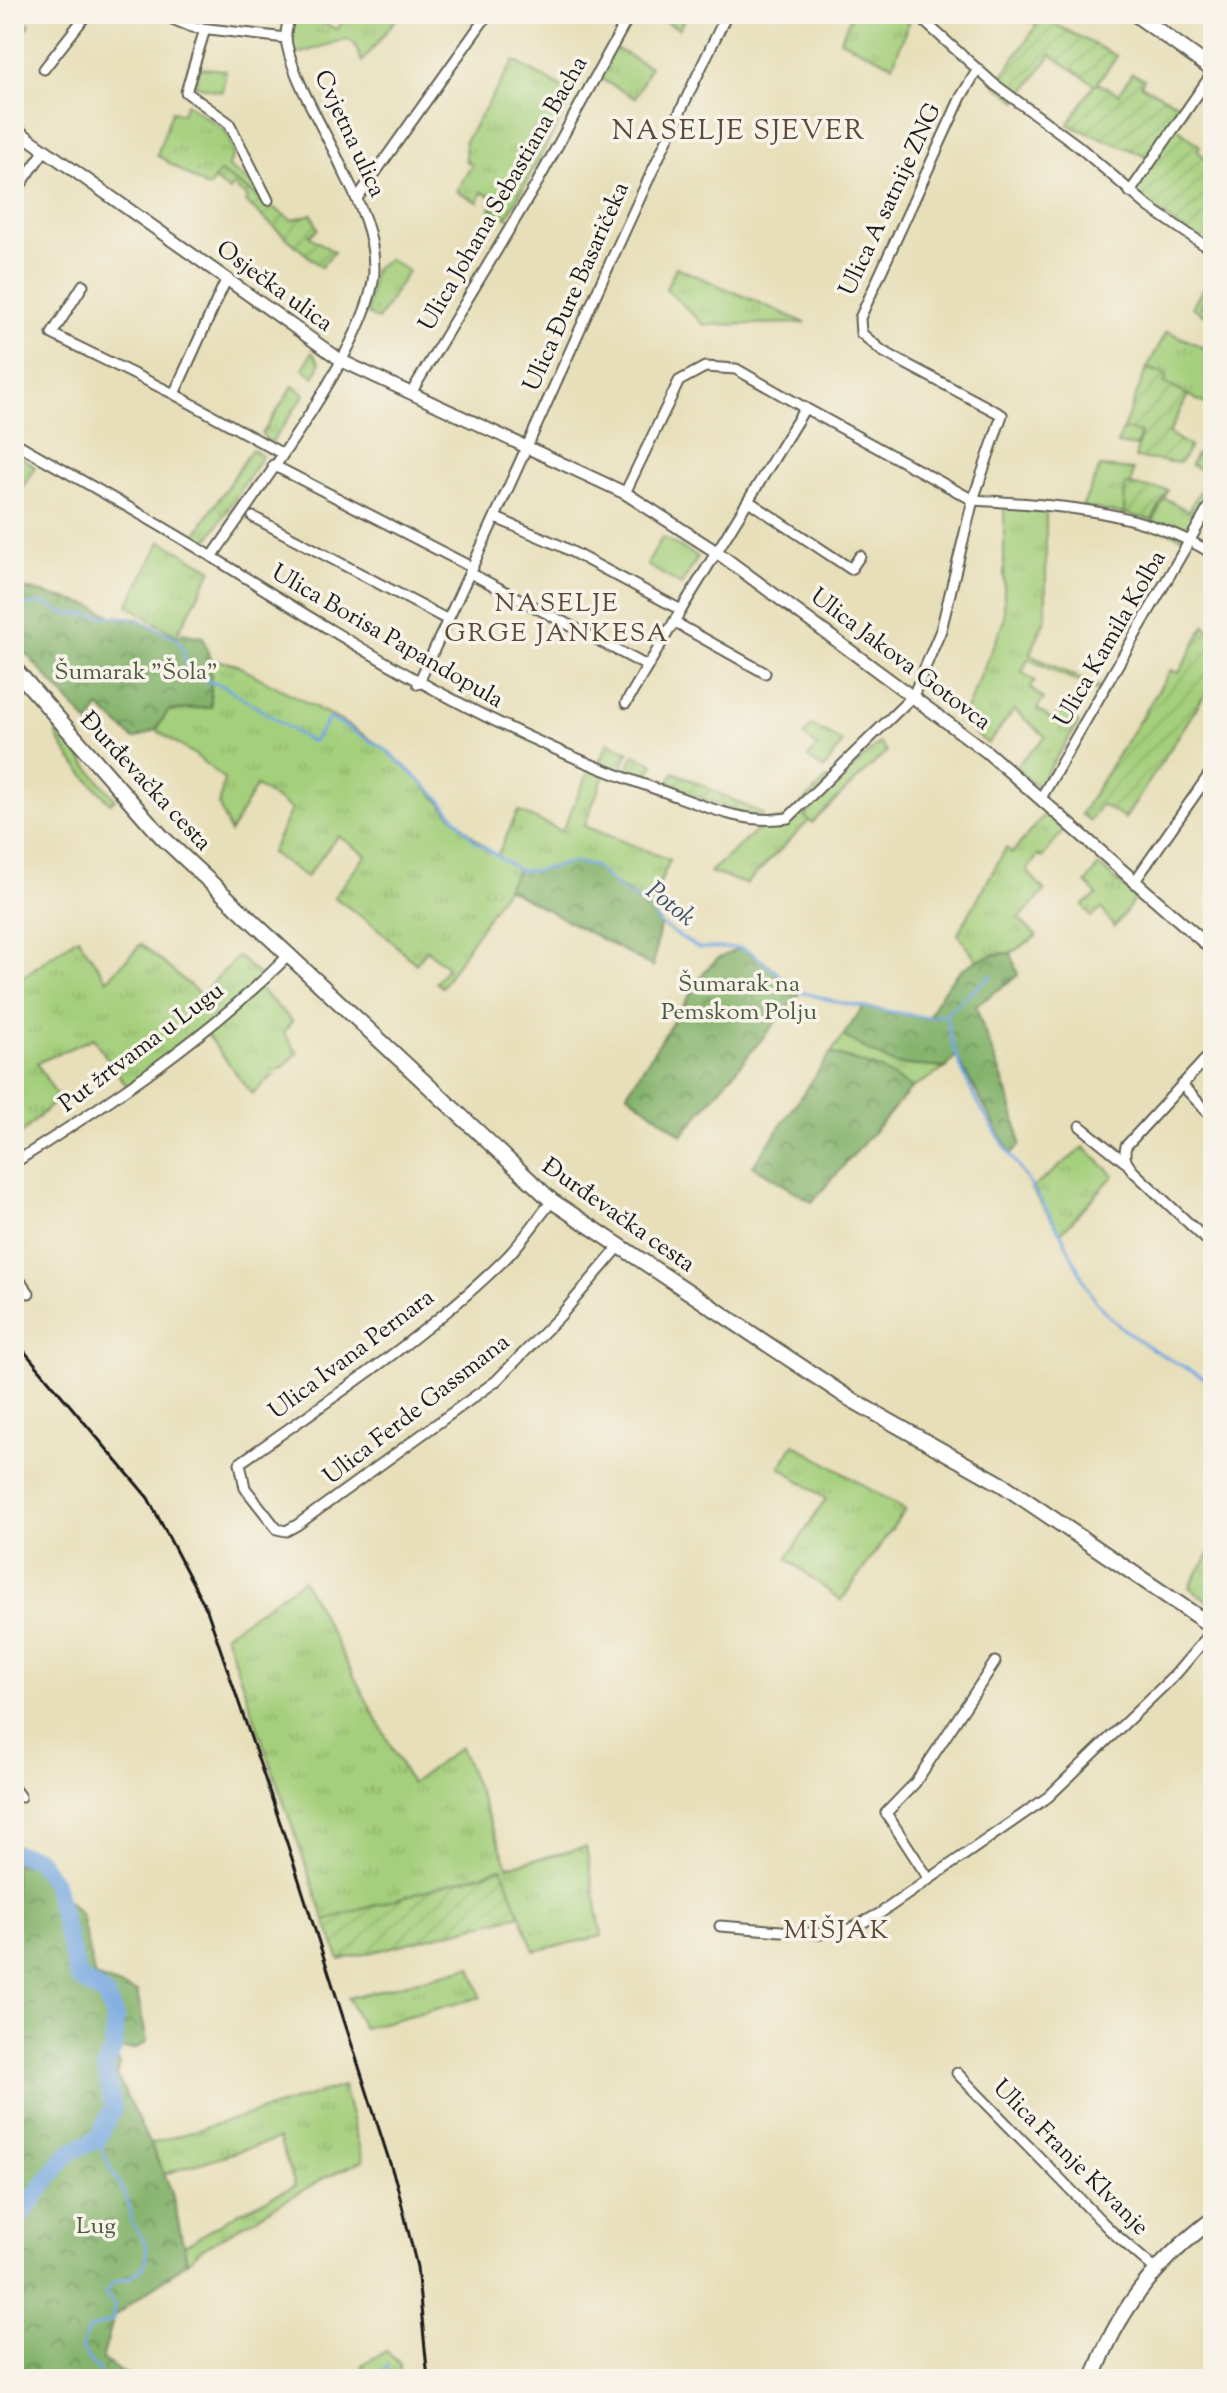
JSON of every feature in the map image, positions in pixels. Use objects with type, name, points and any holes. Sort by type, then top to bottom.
[{"type":"main road","points":[[1135,14],[1213,71]]},
{"type":"main road","name":"Đurđevačka cesta","points":[[14,668],[162,837],[552,1201],[850,1399],[1003,1485],[1213,1629]]},
{"type":"main road","points":[[1093,2379],[1114,2328],[1155,2269],[1213,2219]]},
{"type":"street","points":[[44,69],[87,14]]},
{"type":"street","points":[[160,14],[205,29],[286,38]]},
{"type":"street","name":"Cvjetna ulica","points":[[212,557],[342,361],[367,310],[374,269],[367,221],[358,197],[301,82],[286,38],[290,14]]},
{"type":"street","points":[[358,197],[488,14]]},
{"type":"street","name":"Ulica Johana Sebastiana Bacha","points":[[411,393],[537,183],[630,14]]},
{"type":"street","name":"Ulica Đure Basaričeka","points":[[418,684],[529,448],[645,180],[727,14]]},
{"type":"street","points":[[916,14],[978,69],[1077,145],[1130,192],[1213,251]]},
{"type":"street","points":[[205,29],[186,92],[229,123],[268,200]]},
{"type":"street","name":"Ulica A satnije ZNG","points":[[973,500],[1002,415],[882,351],[861,333],[860,318],[961,97],[978,69]]},
{"type":"street","points":[[1130,192],[1213,71]]},
{"type":"street","name":"Osječka ulica","points":[[14,128],[342,361],[529,448]]},
{"type":"street","points":[[14,194],[45,150]]},
{"type":"street","points":[[174,394],[226,280]]},
{"type":"street","points":[[83,285],[52,334],[174,394],[281,453]]},
{"type":"street","points":[[625,493],[679,381],[705,367],[736,369],[973,500],[1082,507],[1191,540],[1213,554]]},
{"type":"street","points":[[626,703],[805,408]]},
{"type":"street","name":"Ulica Borisa Papandopula","points":[[14,442],[212,557],[418,684],[505,729],[596,768],[759,822],[788,818],[913,696]]},
{"type":"street","name":"Ulica Jakova Gotovca","points":[[529,448],[625,493],[718,553],[913,696],[1041,798],[1213,950]]},
{"type":"street","points":[[273,465],[647,666]]},
{"type":"street","points":[[913,696],[941,630],[973,500]]},
{"type":"street","name":"Ulica Kamila Kolba","points":[[1041,798],[1213,500]]},
{"type":"street","points":[[750,502],[851,569],[860,556]]},
{"type":"street","points":[[253,517],[448,620]]},
{"type":"street","points":[[496,518],[561,546],[681,610]]},
{"type":"street","points":[[674,622],[765,673]]},
{"type":"street","points":[[1135,881],[1213,769]]},
{"type":"street","name":"Put žrtvama u Lugu","points":[[14,1163],[104,1105],[177,1050],[261,984],[288,956]]},
{"type":"street","points":[[1125,1162],[1126,1146],[1213,1051]]},
{"type":"street","points":[[1182,1085],[1213,1118]]},
{"type":"street","points":[[1080,1126],[1125,1162],[1213,1246]]},
{"type":"street","name":"Ulica Ivana Pernara","points":[[297,1525],[286,1531],[277,1529],[245,1488],[240,1463],[344,1393],[421,1330],[507,1257],[552,1201]]},
{"type":"street","name":"Ulica Ferde Gassmana","points":[[297,1525],[496,1381],[561,1315],[619,1247]]},
{"type":"street","points":[[14,1273],[29,1293]]},
{"type":"street","points":[[720,1926],[777,1933],[850,1929],[1048,1797],[1165,1685],[1213,1629]]},
{"type":"street","points":[[929,1879],[886,1813],[915,1783],[995,1662]]},
{"type":"street","name":"Ulica Franje Klvanje","points":[[957,2073],[1110,2230],[1155,2269]]},
{"type":"green space","points":[[14,14],[21,14],[19,18],[30,24],[14,48]]},
{"type":"green space","points":[[290,14],[307,14],[337,30],[347,14],[400,14],[362,62],[354,43],[346,39],[292,56],[286,38]]},
{"type":"green space","points":[[651,14],[687,14],[679,29]]},
{"type":"green space","points":[[852,14],[912,14],[893,65],[840,40]]},
{"type":"green space","points":[[1019,14],[1044,14],[1043,18],[1117,56],[1097,83],[1119,94],[1132,73],[1144,79],[1141,85],[1187,108],[1175,126],[1200,146],[1197,150],[1206,159],[1213,151],[1213,251],[1130,192],[1152,158],[1068,125],[1094,84],[1051,55],[1018,101],[996,85],[1037,25]]},
{"type":"green space","points":[[612,47],[650,67],[635,98],[596,76]]},
{"type":"green space","points":[[514,61],[574,94],[507,218],[490,209],[496,199],[482,192],[478,202],[456,191],[472,165],[466,161],[465,141]]},
{"type":"green space","points":[[199,68],[226,70],[222,92],[195,85]]},
{"type":"green space","points":[[186,103],[225,131],[235,152],[228,167],[257,187],[264,200],[220,172],[208,188],[157,155],[172,111],[182,114]]},
{"type":"green space","points":[[220,172],[292,220],[312,214],[318,229],[309,236],[334,252],[321,267],[245,202],[248,198],[233,186],[230,191],[214,180]]},
{"type":"green space","points":[[389,259],[408,271],[378,320],[366,313],[374,269]]},
{"type":"green space","points":[[676,267],[806,323],[704,325],[666,289]]},
{"type":"green space","points":[[1213,272],[1213,283],[1201,306],[1213,313],[1213,320],[1192,307]]},
{"type":"green space","points":[[1167,331],[1213,352],[1213,408],[1163,383],[1147,368]]},
{"type":"green space","points":[[312,352],[320,363],[315,377],[303,369]]},
{"type":"green space","points":[[1147,368],[1167,375],[1164,383],[1188,395],[1169,433],[1190,447],[1180,463],[1135,458],[1141,433],[1123,429]]},
{"type":"green space","points":[[293,386],[305,394],[272,442],[267,441],[262,434]]},
{"type":"green space","points":[[1123,429],[1141,432],[1136,447],[1117,444]]},
{"type":"green space","points":[[252,449],[262,456],[209,539],[198,542],[193,538]]},
{"type":"green space","points":[[14,451],[35,467],[14,503]]},
{"type":"green space","points":[[1196,454],[1213,463],[1213,476],[1191,465]]},
{"type":"green space","points":[[1100,467],[1133,470],[1131,486],[1125,486],[1124,514],[1082,507]]},
{"type":"green space","points":[[1204,484],[1213,489],[1184,538],[1151,526],[1164,498],[1188,511]]},
{"type":"green space","points":[[1125,485],[1168,490],[1152,520],[1124,514]]},
{"type":"green space","points":[[1004,502],[1046,505],[1046,617],[1030,655],[1105,690],[1103,693],[1028,659],[1022,672],[1035,681],[1030,688],[1044,699],[1037,708],[1052,720],[1061,710],[1079,723],[1038,786],[1013,768],[1046,737],[1014,710],[988,744],[961,722],[1004,620]]},
{"type":"green space","points":[[662,537],[698,557],[681,585],[647,565]]},
{"type":"green space","points":[[161,541],[212,570],[176,636],[128,605]]},
{"type":"green space","name":"Šumarak \"Šola\"","points":[[14,586],[90,605],[112,616],[136,618],[176,638],[183,633],[203,637],[210,659],[211,707],[168,711],[156,730],[134,739],[99,707],[89,724],[14,640]]},
{"type":"green space","points":[[1205,625],[1213,630],[1213,697],[1206,693],[1125,819],[1101,804],[1090,821],[1081,814],[1171,670],[1179,673]]},
{"type":"green space","points":[[210,659],[235,664],[369,738],[401,762],[468,832],[497,856],[518,811],[562,831],[591,766],[606,771],[584,826],[670,860],[650,906],[604,878],[558,865],[535,871],[518,870],[442,987],[436,982],[447,967],[427,950],[416,964],[376,927],[334,897],[366,855],[338,836],[306,877],[271,853],[291,809],[256,786],[230,833],[219,806],[224,779],[195,755],[156,730],[168,711],[211,707]]},
{"type":"green space","points":[[811,725],[843,742],[824,769],[808,758],[817,746],[804,736]]},
{"type":"green space","points":[[56,728],[115,799],[110,803],[69,756],[57,736]]},
{"type":"green space","points":[[608,742],[629,752],[620,770],[599,762]]},
{"type":"green space","points":[[879,743],[887,751],[812,823],[804,816]]},
{"type":"green space","points":[[634,754],[654,764],[646,778],[626,772]]},
{"type":"green space","points":[[674,772],[763,814],[761,819],[667,787]]},
{"type":"green space","points":[[827,779],[834,787],[805,816],[809,821],[746,884],[710,872],[757,830],[759,822],[788,818]]},
{"type":"green space","points":[[1045,814],[1064,830],[1042,858],[1038,855],[1027,871],[1045,891],[1019,919],[1037,936],[1011,953],[995,954],[978,962],[958,934],[1006,848],[1012,853]]},
{"type":"green space","name":"Šumarak na Pemskom Polju","points":[[573,862],[594,866],[623,892],[650,906],[660,924],[653,967],[506,888],[518,870],[535,871]]},
{"type":"green space","points":[[1099,865],[1136,898],[1114,927],[1102,909],[1091,917],[1083,905],[1097,895],[1086,883]]},
{"type":"green space","points":[[78,937],[107,980],[141,944],[201,995],[238,956],[262,978],[258,987],[292,1021],[284,1033],[298,1053],[252,1094],[203,1030],[128,1088],[93,1038],[37,1063],[58,1098],[14,1141],[14,983]]},
{"type":"green space","name":"Šumarak na Pemskom Polju","points":[[740,948],[765,962],[801,992],[682,1135],[627,1093],[706,970],[717,959]]},
{"type":"green space","name":"Šumarak na Pemskom Polju","points":[[1011,953],[1018,975],[976,1006],[1017,1127],[1020,1145],[1011,1154],[956,1056],[946,1068],[893,1064],[843,1036],[863,1007],[928,1018],[950,981],[969,964]]},
{"type":"green space","points":[[843,1036],[893,1064],[946,1068],[912,1088],[880,1069],[831,1053]]},
{"type":"green space","name":"Šumarak na Pemskom Polju","points":[[831,1053],[880,1069],[912,1088],[812,1202],[753,1166]]},
{"type":"green space","points":[[1084,1147],[1114,1175],[1061,1233],[1031,1189]]},
{"type":"green space","points":[[794,1444],[905,1510],[841,1601],[787,1558],[826,1499],[780,1467]]},
{"type":"green space","points":[[1213,1548],[1213,1605],[1189,1587]]},
{"type":"green space","points":[[303,1580],[411,1784],[460,1747],[508,1866],[586,1847],[602,1936],[534,1951],[502,1868],[325,1920],[225,1634]]},
{"type":"green space","name":"Lug","points":[[14,1864],[33,1865],[81,1915],[95,1977],[137,1992],[147,2042],[135,2049],[113,2049],[120,2065],[117,2076],[171,2189],[187,2262],[114,2316],[102,2360],[136,2379],[14,2379]]},
{"type":"green space","points":[[502,1868],[520,1915],[340,1960],[325,1920]]},
{"type":"green space","points":[[471,1967],[481,1997],[363,2028],[348,1998]]},
{"type":"green space","points":[[343,2086],[363,2161],[326,2177],[200,2250],[187,2262],[184,2246],[238,2213],[295,2186],[279,2139],[164,2174],[150,2144]]},
{"type":"green space","points":[[386,2351],[400,2364],[399,2379],[359,2379],[364,2371],[362,2365]]},
{"type":"waterway","name":"Potok","points":[[14,602],[47,604],[62,613],[136,618],[176,638],[182,647],[188,675],[224,686],[309,741],[313,741],[330,718],[385,749],[438,797],[475,841],[518,870],[535,871],[573,862],[594,866],[623,892],[650,906],[660,924],[698,948],[740,948],[752,953],[801,992],[841,1003],[929,1018],[946,1014],[952,1044],[977,1101],[1061,1234],[1098,1304],[1117,1324],[1143,1343],[1213,1383]]},
{"type":"waterway","points":[[946,1013],[992,975]]},
{"type":"waterway","points":[[14,1853],[38,1859],[54,1884],[78,1977],[105,1995],[115,2017],[113,2049],[105,2067],[113,2108],[98,2139],[67,2154],[14,2224]]},
{"type":"waterway","points":[[98,2139],[128,2202],[132,2222],[146,2246],[147,2254],[146,2262],[137,2273],[112,2283],[105,2294],[114,2304],[113,2320],[88,2330],[81,2349],[104,2379]]},
{"type":"waterway","points":[[377,2379],[389,2365]]},
{"type":"railway","points":[[14,1339],[148,1498],[207,1610],[287,1843],[397,2185],[417,2267],[428,2379]]},
{"type":"district","name":"NASELJE SJEVER","points":[[739,132]]},
{"type":"district","name":"NASELJE GRGE JANKESA","points":[[557,619]]},
{"type":"district","name":"MIŠJAK","points":[[837,1931]]}]
